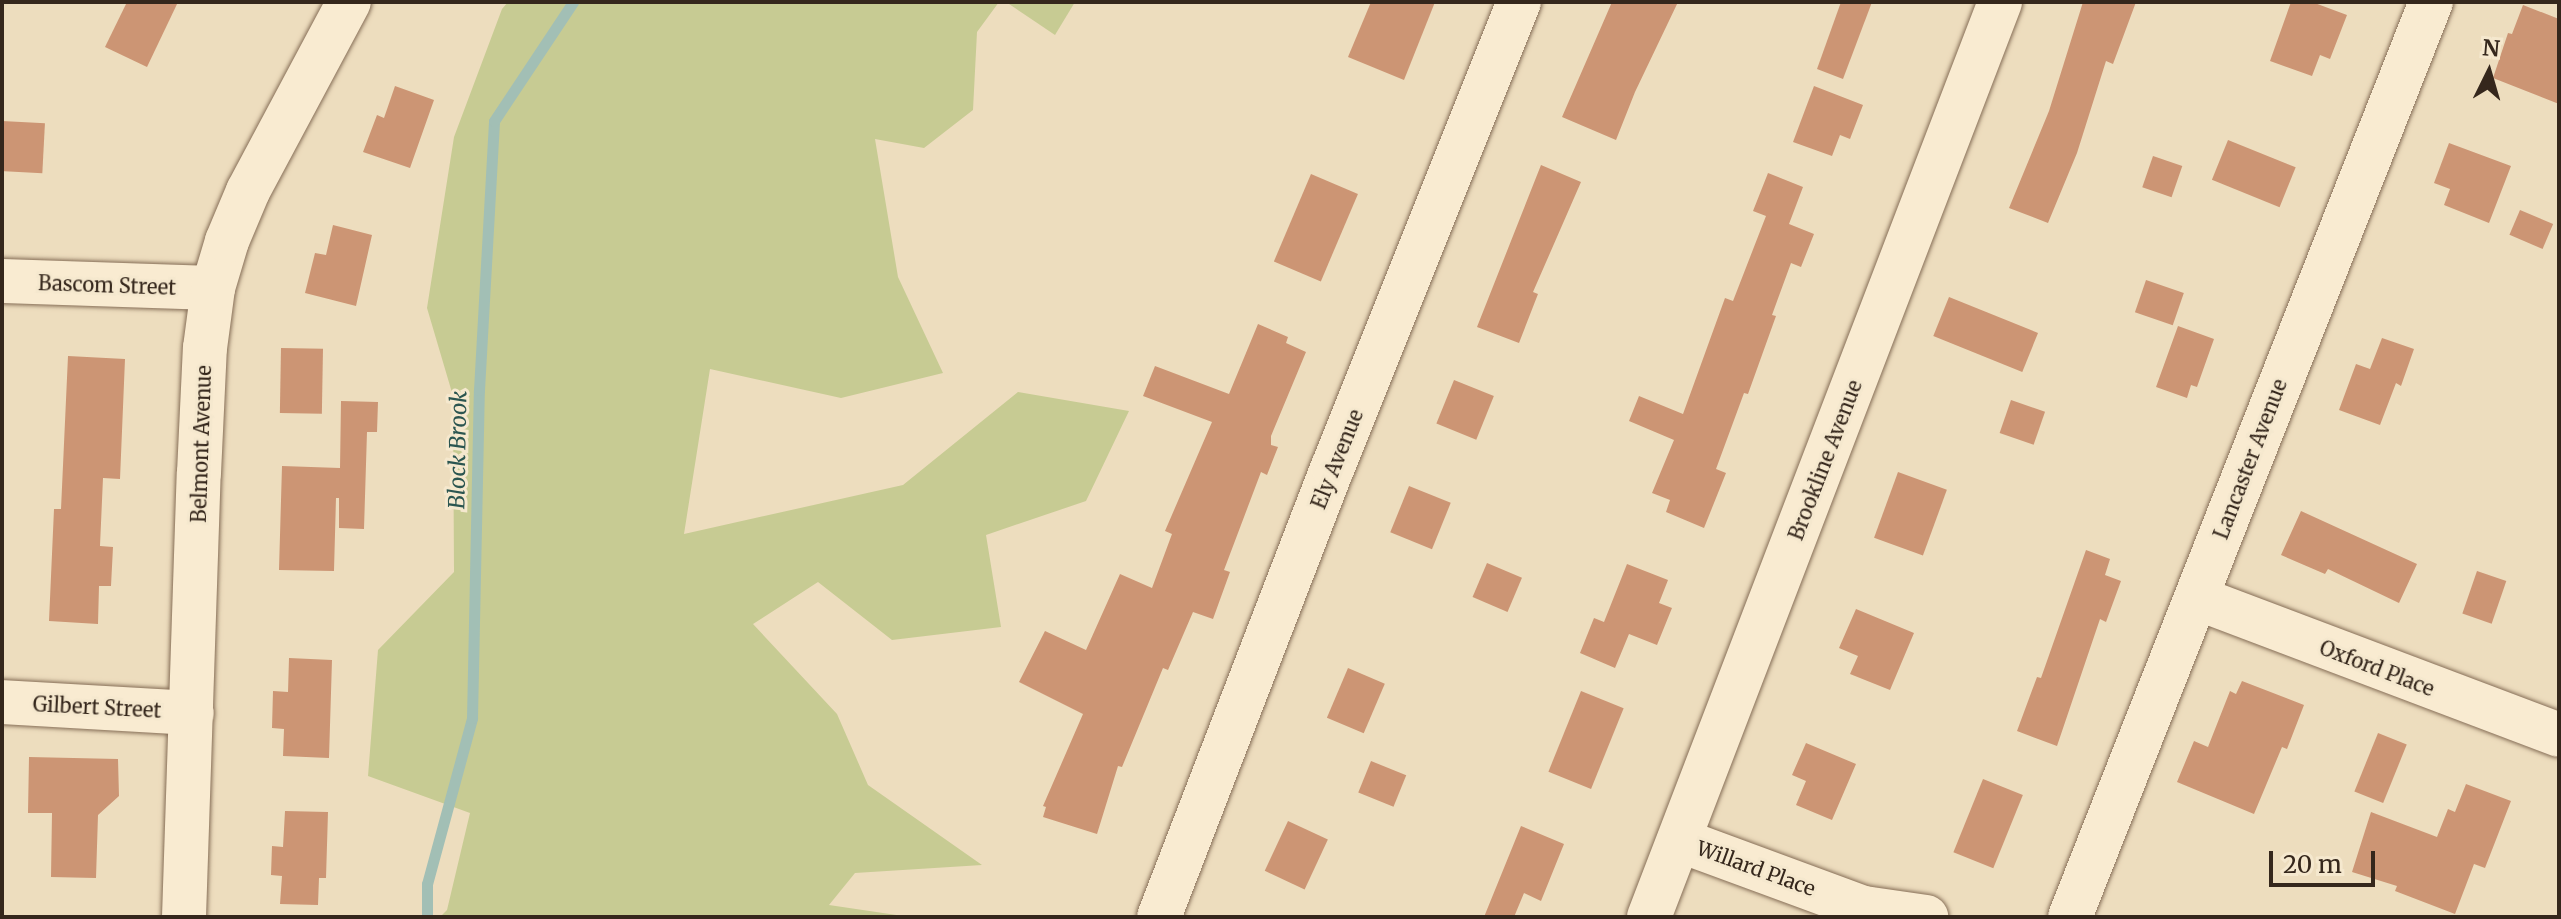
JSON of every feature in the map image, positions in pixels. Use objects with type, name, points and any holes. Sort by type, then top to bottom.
[{"type":"street","name":"Belmont Avenue","points":[[184,917],[200,441],[205,348],[213,288],[227,241],[248,191],[349,2]]},
{"type":"street","name":"Ely Avenue","points":[[1159,917],[1333,467],[1519,2]]},
{"type":"street","name":"Brookline Avenue","points":[[1649,917],[2000,2]]},
{"type":"street","name":"Lancaster Avenue","points":[[2070,917],[2431,2]]},
{"type":"street","name":"Bascom Street","points":[[2,281],[213,288]]},
{"type":"street","name":"Oxford Place","points":[[2197,598],[2559,735]]},
{"type":"street","name":"Gilbert Street","points":[[2,702],[192,713]]},
{"type":"street","name":"Willard Place","points":[[1679,840],[1864,908],[1926,917]]},
{"type":"green space","points":[[508,2],[999,2],[977,32],[973,110],[924,148],[875,139],[898,277],[943,373],[841,398],[710,369],[684,534],[903,485],[1018,392],[1129,411],[1086,501],[986,535],[1001,627],[892,640],[818,582],[753,624],[837,714],[868,785],[982,865],[855,873],[829,905],[910,917],[440,917],[447,910],[470,813],[368,776],[378,650],[454,572],[453,396],[427,308],[454,137],[502,9]]},
{"type":"green space","points":[[1006,2],[1075,2],[1055,35]]},
{"type":"building","points":[[127,2],[178,2],[147,67],[105,47]]},
{"type":"building","points":[[1371,2],[1435,2],[1404,80],[1348,57]]},
{"type":"building","points":[[1612,2],[1678,2],[1616,140],[1562,117]]},
{"type":"building","points":[[1841,2],[1872,2],[1843,79],[1817,69]]},
{"type":"building","points":[[2083,2],[2136,2],[2113,64],[2106,61],[2077,153],[2048,223],[2009,208],[2049,111]]},
{"type":"building","points":[[2291,2],[2312,2],[2347,15],[2330,59],[2320,55],[2312,76],[2270,61]]},
{"type":"building","points":[[2523,5],[2559,19],[2559,104],[2493,78],[2508,33],[2512,34]]},
{"type":"building","points":[[395,86],[434,100],[410,168],[363,152],[377,115],[384,118]]},
{"type":"building","points":[[1814,86],[1863,105],[1850,139],[1840,135],[1832,156],[1793,142]]},
{"type":"building","points":[[2,121],[45,123],[42,173],[2,171]]},
{"type":"building","points":[[2228,140],[2296,167],[2280,207],[2212,180]]},
{"type":"building","points":[[2449,143],[2511,166],[2489,223],[2444,205],[2450,189],[2434,183]]},
{"type":"building","points":[[2153,156],[2182,166],[2172,197],[2142,187]]},
{"type":"building","points":[[1541,165],[1581,182],[1533,292],[1538,294],[1519,343],[1477,327]]},
{"type":"building","points":[[1768,173],[1803,187],[1789,224],[1814,234],[1801,267],[1791,263],[1748,394],[1744,393],[1716,469],[1726,473],[1704,528],[1666,512],[1670,500],[1652,493],[1674,440],[1629,421],[1639,396],[1683,414],[1725,298],[1733,301],[1766,216],[1753,211]]},
{"type":"building","points":[[1311,174],[1358,194],[1321,281],[1274,261]]},
{"type":"building","points":[[2520,210],[2553,224],[2543,249],[2509,235]]},
{"type":"building","points":[[333,225],[372,235],[356,306],[305,293],[315,253],[326,255]]},
{"type":"building","points":[[2146,280],[2184,293],[2173,325],[2135,312]]},
{"type":"building","points":[[1949,297],[2038,333],[2022,372],[1933,336]]},
{"type":"building","points":[[1258,324],[1288,337],[1286,343],[1306,352],[1271,436],[1271,445],[1278,447],[1267,475],[1261,472],[1224,570],[1230,572],[1213,619],[1193,612],[1168,670],[1163,668],[1122,767],[1118,766],[1097,834],[1043,817],[1046,807],[1043,806],[1083,714],[1019,682],[1045,631],[1086,650],[1120,574],[1152,588],[1172,534],[1165,531],[1212,422],[1143,396],[1155,366],[1229,394]]},
{"type":"building","points":[[2178,326],[2214,339],[2197,387],[2191,385],[2187,398],[2156,387]]},
{"type":"building","points":[[2382,338],[2414,349],[2401,386],[2396,383],[2380,425],[2339,410],[2356,364],[2370,369]]},
{"type":"building","points":[[281,348],[323,349],[322,414],[280,413]]},
{"type":"building","points":[[68,356],[125,359],[120,479],[103,478],[100,546],[113,547],[111,586],[99,586],[98,624],[49,621],[54,509],[61,509]]},
{"type":"building","points":[[1454,380],[1494,396],[1476,440],[1436,424]]},
{"type":"building","points":[[2011,400],[2045,412],[2034,445],[2000,433]]},
{"type":"building","points":[[341,401],[378,402],[377,432],[367,432],[364,529],[339,528],[339,498],[336,498],[334,571],[279,570],[282,466],[340,468]]},
{"type":"building","points":[[1898,472],[1947,490],[1923,556],[1874,538]]},
{"type":"building","points":[[1409,486],[1451,503],[1432,549],[1390,532]]},
{"type":"building","points":[[2301,511],[2417,564],[2399,603],[2328,569],[2325,574],[2281,555]]},
{"type":"building","points":[[2086,550],[2110,559],[2105,575],[2121,581],[2106,622],[2100,619],[2057,746],[2017,731],[2037,677],[2041,678]]},
{"type":"building","points":[[1487,563],[1522,578],[1508,612],[1473,597]]},
{"type":"building","points":[[1627,564],[1668,580],[1659,603],[1672,608],[1657,645],[1629,634],[1615,668],[1580,653],[1594,618],[1604,622]]},
{"type":"building","points":[[2477,571],[2506,581],[2492,624],[2462,614]]},
{"type":"building","points":[[1856,609],[1914,633],[1890,690],[1850,674],[1858,656],[1839,648]]},
{"type":"building","points":[[289,658],[332,660],[329,758],[283,756],[284,729],[272,728],[273,691],[288,692]]},
{"type":"building","points":[[1348,668],[1385,684],[1364,733],[1327,718]]},
{"type":"building","points":[[2242,681],[2304,705],[2287,749],[2282,747],[2254,814],[2177,782],[2194,741],[2208,747],[2230,691],[2236,694]]},
{"type":"building","points":[[1581,691],[1624,708],[1591,789],[1548,772]]},
{"type":"building","points":[[2378,733],[2407,745],[2383,803],[2354,791]]},
{"type":"building","points":[[1806,743],[1856,764],[1832,820],[1796,805],[1806,781],[1792,775]]},
{"type":"building","points":[[29,757],[118,759],[119,796],[98,815],[96,878],[51,877],[52,813],[28,813]]},
{"type":"building","points":[[1371,761],[1406,775],[1393,807],[1358,793]]},
{"type":"building","points":[[1983,779],[2023,795],[1993,868],[1953,852]]},
{"type":"building","points":[[2466,784],[2511,801],[2485,868],[2474,864],[2455,914],[2395,891],[2397,886],[2352,872],[2371,812],[2437,837],[2448,809],[2455,812]]},
{"type":"building","points":[[285,811],[328,812],[326,878],[319,878],[318,905],[280,904],[282,876],[271,875],[272,846],[283,847]]},
{"type":"building","points":[[1288,821],[1328,840],[1305,889],[1265,871]]},
{"type":"building","points":[[1521,826],[1564,844],[1541,901],[1524,893],[1514,917],[1484,917]]},
{"type":"waterway","name":"Block Brook","points":[[427,917],[427,884],[472,718],[479,390],[494,121],[573,2]]}]
